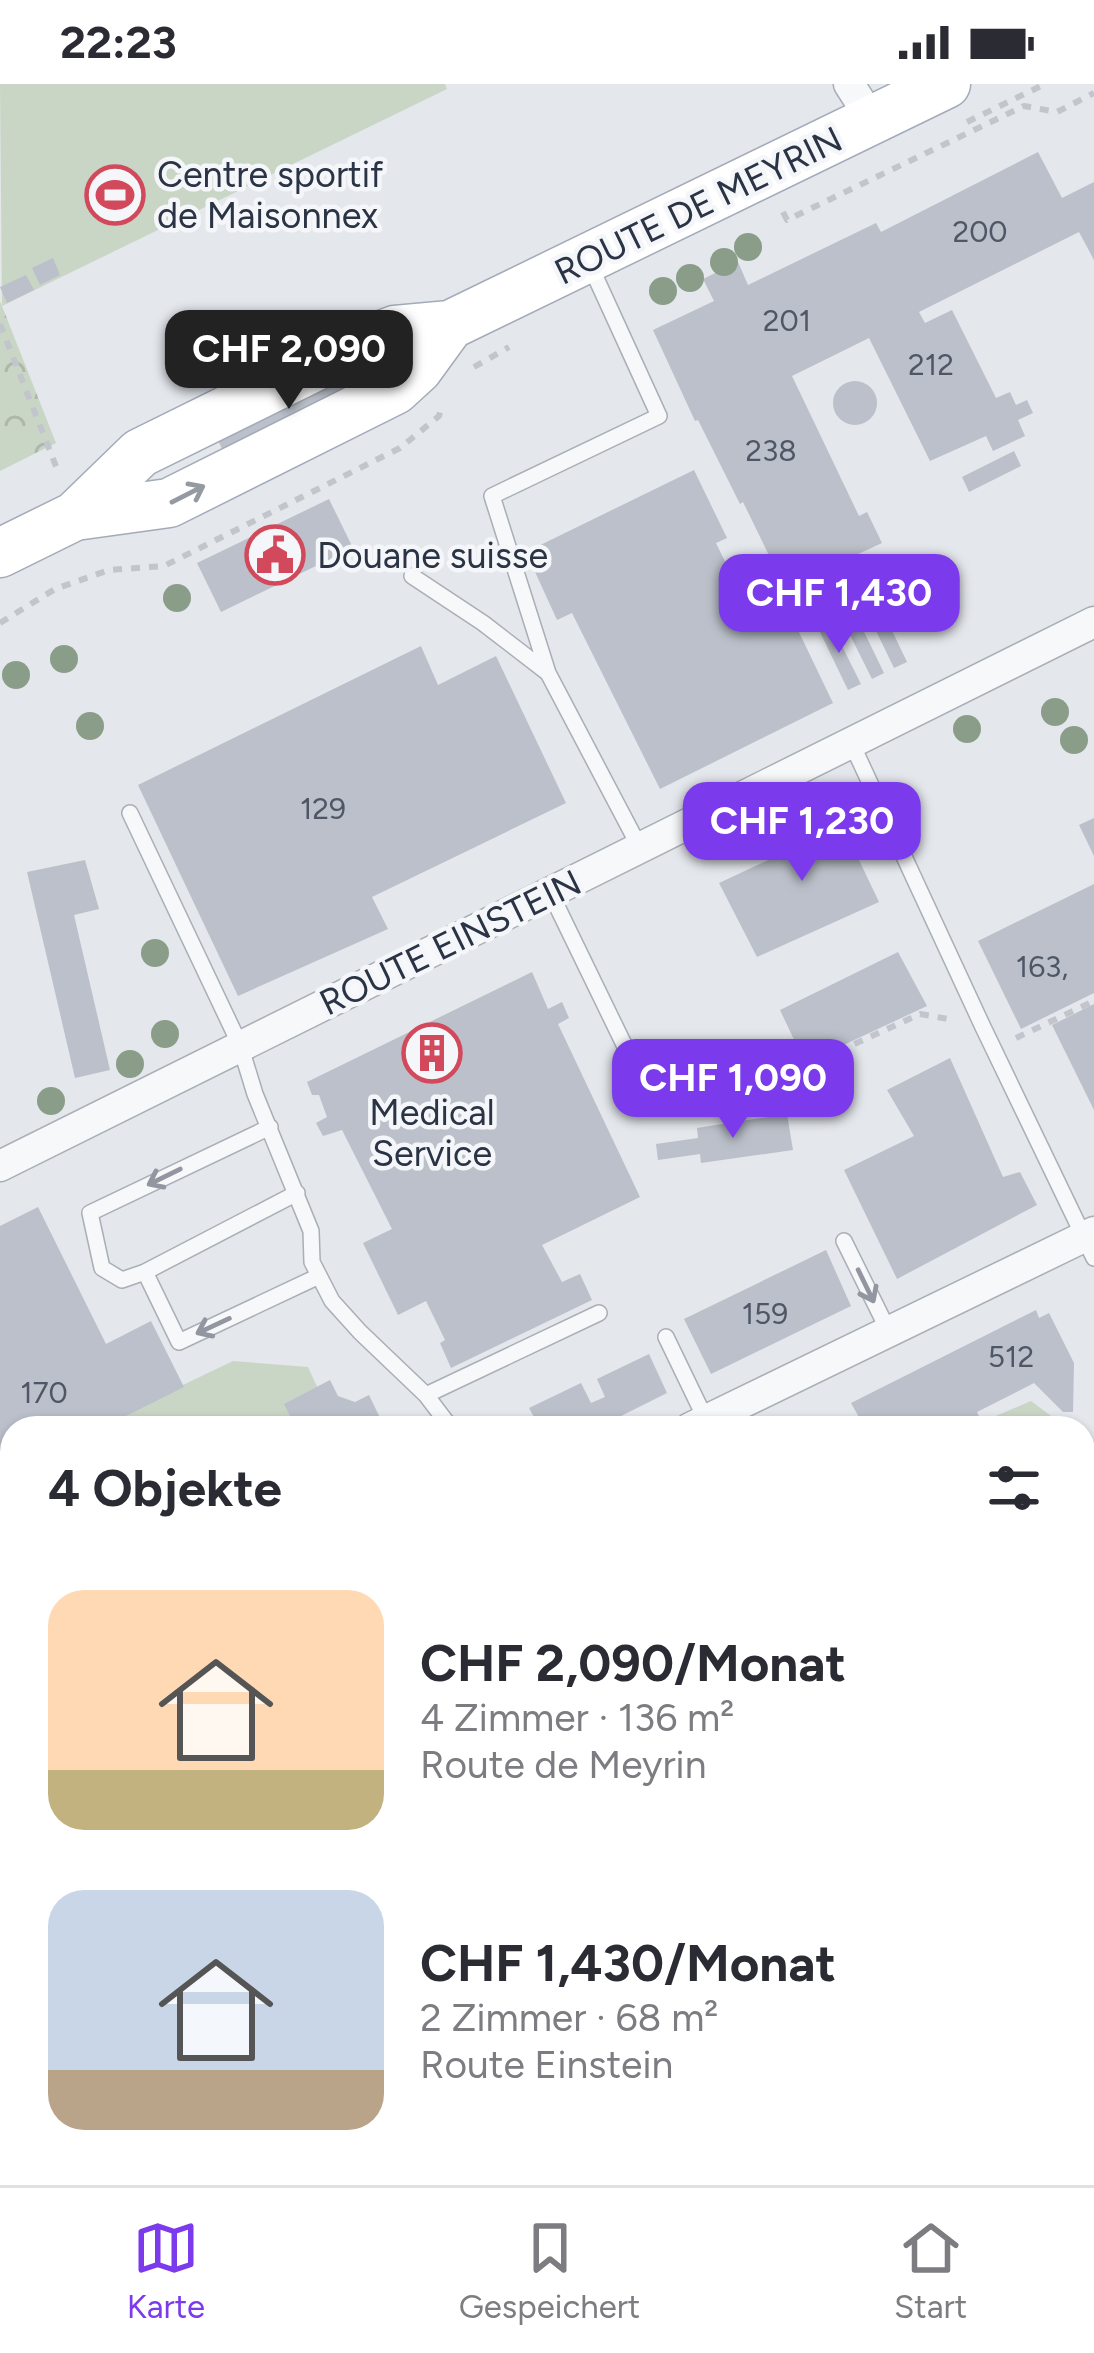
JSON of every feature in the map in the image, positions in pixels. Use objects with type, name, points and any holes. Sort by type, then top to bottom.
[{"type":"main road","name":"ROUTE DE MEYRIN","points":[[12,546],[75,517],[140,453],[369,340],[395,330],[449,325],[868,122],[955,104]]},
{"type":"street","name":"ROUTE EINSTEIN","points":[[0,1165],[1094,622]]},
{"type":"street","points":[[715,1416],[1091,1242]]},
{"type":"lane","points":[[588,259],[659,416],[492,496],[548,673],[640,848]]},
{"type":"lane","points":[[412,576],[548,673]]},
{"type":"lane","points":[[851,742],[982,1025],[1091,1242]]},
{"type":"lane","points":[[130,813],[241,1045],[255,1094],[311,1231],[312,1262],[319,1276],[332,1301],[442,1416]]},
{"type":"lane","points":[[550,892],[649,1096],[767,1081]]},
{"type":"lane","points":[[270,1127],[90,1213],[102,1268],[122,1280],[145,1273],[297,1193]]},
{"type":"lane","points":[[844,1241],[889,1332]]},
{"type":"lane","points":[[145,1273],[179,1342],[319,1276]]},
{"type":"lane","points":[[427,1395],[599,1312]]},
{"type":"lane","points":[[666,1336],[695,1416]]},
{"type":"path","points":[[955,104],[1045,84]]},
{"type":"path","points":[[868,122],[783,212],[787,220],[1024,106],[1058,112],[1094,93]]},
{"type":"path","points":[[0,324],[75,517]]},
{"type":"path","points":[[470,370],[524,339]]},
{"type":"path","points":[[0,622],[56,589],[109,570],[164,566],[400,448],[439,416],[451,391]]},
{"type":"path","points":[[805,1069],[920,1014],[982,1025],[1011,1041],[1094,1000]]},
{"type":"green space","name":"Centre sportif de Maisonnex","points":[[0,84],[445,84],[447,89],[2,306]]},
{"type":"green space","points":[[0,301],[56,443],[0,471]]},
{"type":"green space","points":[[233,1361],[308,1367],[330,1416],[118,1416]]},
{"type":"green space","points":[[1031,1401],[1051,1416],[996,1416]]},
{"type":"building","points":[[1038,152],[1062,198],[1094,182],[1094,260],[1079,232],[919,312],[925,323],[952,310],[996,398],[1010,392],[1016,405],[1027,400],[1033,413],[1018,420],[1025,436],[993,451],[986,436],[930,461],[869,338],[792,376],[859,516],[867,512],[882,543],[785,588],[743,502],[740,504],[695,421],[653,330],[714,301],[703,279],[738,262],[748,285],[876,223],[881,232]]},
{"type":"building","points":[[53,258],[60,275],[40,285],[32,268]]},
{"type":"building","points":[[26,275],[34,290],[7,303],[0,287]]},
{"type":"building","points":[[353,357],[371,395],[232,469],[209,422]]},
{"type":"building","points":[[855,381],[871,387],[877,403],[871,419],[855,425],[839,419],[833,403],[839,387]]},
{"type":"building","points":[[1014,451],[1021,466],[969,492],[962,477]]},
{"type":"building","points":[[694,470],[727,538],[716,543],[740,592],[772,576],[833,703],[660,789],[572,613],[557,620],[526,552]]},
{"type":"building","name":"Douane suisse","points":[[329,499],[353,548],[221,612],[197,563]]},
{"type":"building","points":[[877,599],[907,662],[894,668],[864,606]]},
{"type":"building","points":[[854,611],[884,673],[872,679],[841,617]]},
{"type":"building","points":[[830,622],[861,684],[848,690],[818,628]]},
{"type":"building","points":[[421,646],[438,685],[496,656],[566,803],[372,897],[388,929],[238,996],[138,785]]},
{"type":"building","points":[[836,796],[856,839],[850,841],[879,902],[757,957],[719,883],[811,840],[800,815]]},
{"type":"building","points":[[1094,818],[1094,856],[1079,825]]},
{"type":"building","points":[[85,860],[99,909],[74,915],[110,1070],[75,1078],[27,872]]},
{"type":"building","points":[[1094,884],[1094,993],[1021,1029],[978,941]]},
{"type":"building","points":[[898,952],[927,1006],[805,1063],[780,1010]]},
{"type":"building","points":[[532,972],[548,1009],[562,1002],[569,1018],[558,1024],[640,1197],[542,1245],[562,1282],[580,1274],[592,1300],[451,1368],[440,1343],[445,1340],[426,1301],[398,1315],[363,1243],[392,1229],[342,1130],[323,1136],[316,1123],[327,1117],[319,1095],[312,1095],[307,1082]]},
{"type":"building","points":[[1094,1004],[1094,1110],[1052,1025]]},
{"type":"building","points":[[950,1058],[1003,1177],[1020,1172],[1037,1205],[897,1279],[844,1170],[914,1136],[887,1090]]},
{"type":"building","points":[[787,1114],[793,1150],[701,1163],[700,1154],[658,1160],[656,1144],[698,1138],[697,1128]]},
{"type":"building","points":[[38,1207],[106,1344],[151,1321],[184,1387],[126,1416],[0,1416],[0,1226]]},
{"type":"building","points":[[826,1250],[851,1306],[711,1374],[684,1319]]},
{"type":"building","points":[[1036,1310],[1039,1318],[1049,1313],[1074,1363],[1073,1412],[1063,1412],[1034,1383],[977,1412],[979,1416],[858,1416],[851,1403]]},
{"type":"building","points":[[649,1354],[667,1393],[621,1416],[533,1416],[529,1408],[581,1383],[591,1403],[605,1397],[597,1379]]},
{"type":"building","points":[[330,1380],[338,1396],[355,1402],[369,1395],[379,1416],[290,1416],[284,1404]]},
{"type":"place","name":"Centre sportif de Maisonnex","points":[[115,195]]},
{"type":"place","name":"Douane suisse","points":[[275,555]]},
{"type":"place","name":"Medical Service","points":[[432,1053]]}]
